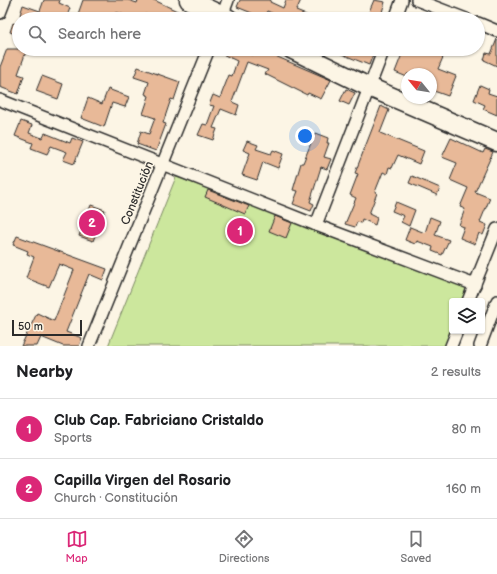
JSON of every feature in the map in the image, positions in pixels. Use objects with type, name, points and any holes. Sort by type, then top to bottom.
[{"type":"main road","points":[[189,0],[222,12]]},
{"type":"main road","points":[[305,56],[369,87],[497,142]]},
{"type":"street","points":[[0,13],[5,0]]},
{"type":"street","points":[[398,12],[402,0]]},
{"type":"street","points":[[417,0],[448,12]]},
{"type":"street","points":[[485,26],[497,31]]},
{"type":"street","name":"Constitución","points":[[89,346],[206,56]]},
{"type":"street","points":[[316,225],[381,56]]},
{"type":"street","points":[[0,100],[316,225],[475,285]]},
{"type":"street","points":[[469,298],[497,229]]},
{"type":"street","points":[[480,346],[497,300]]},
{"type":"street","points":[[451,346],[456,334]]},
{"type":"green space","points":[[176,177],[475,285],[469,298],[449,298],[449,334],[451,334],[451,346],[108,346]]},
{"type":"building","points":[[44,0],[60,0],[59,3],[70,8],[69,12],[21,12],[23,5],[40,11]]},
{"type":"building","points":[[83,0],[128,0],[137,3],[138,0],[154,0],[179,12],[116,12],[79,12]]},
{"type":"building","points":[[240,0],[271,0],[270,2],[283,8],[286,0],[301,0],[296,11],[298,12],[249,12],[237,7]]},
{"type":"building","points":[[374,0],[385,2],[382,12],[369,12]]},
{"type":"building","points":[[497,39],[497,66],[484,60],[486,53],[491,54]]},
{"type":"building","points":[[7,49],[12,49],[12,56],[24,56],[18,74],[24,76],[18,94],[0,87],[0,67]]},
{"type":"building","points":[[226,56],[275,56],[331,80],[321,99],[308,93],[307,95],[265,74],[268,70],[247,62],[232,102],[239,105],[236,115],[221,109],[213,128],[217,129],[213,140],[198,135],[203,124],[207,125],[214,106],[209,105],[213,95],[220,98],[229,75],[232,76],[237,61]]},
{"type":"building","points":[[346,56],[372,56],[369,65]]},
{"type":"building","points":[[401,56],[444,56],[438,69],[456,76],[448,96],[437,92],[437,68],[401,68],[401,74],[395,72]]},
{"type":"building","points":[[138,67],[180,82],[174,100],[171,99],[163,123],[166,124],[156,151],[137,144],[141,131],[149,134],[155,118],[143,114],[149,96],[145,94],[149,82],[134,77]]},
{"type":"building","points":[[42,76],[63,84],[58,99],[36,91]]},
{"type":"building","points":[[480,85],[489,89],[488,93],[497,96],[497,115],[483,109],[485,105],[474,100]]},
{"type":"building","points":[[108,89],[129,97],[125,107],[112,103],[104,127],[81,118],[88,98],[102,104]]},
{"type":"building","points":[[346,89],[355,93],[349,105],[340,101]]},
{"type":"building","points":[[381,106],[389,110],[380,133],[424,151],[419,164],[398,155],[392,168],[389,167],[387,174],[383,172],[375,192],[377,193],[369,214],[377,218],[375,225],[362,219],[361,223],[357,222],[355,227],[345,224],[356,198],[350,195],[358,174],[355,173]]},
{"type":"building","points":[[21,121],[32,125],[29,133],[42,138],[45,133],[70,143],[72,138],[83,142],[74,164],[63,160],[67,152],[51,146],[47,154],[31,148],[33,143],[15,136]]},
{"type":"building","points":[[315,133],[328,138],[327,143],[329,143],[324,157],[331,159],[327,169],[321,167],[310,202],[314,204],[311,211],[293,204],[298,191],[293,190],[301,163],[303,163]]},
{"type":"building","points":[[451,138],[483,153],[485,149],[493,152],[475,192],[490,198],[480,222],[487,225],[483,235],[479,233],[475,244],[460,238],[464,227],[459,225],[465,209],[460,207],[468,188],[450,180],[457,163],[442,157]]},
{"type":"building","points":[[247,141],[258,145],[256,149],[271,154],[273,150],[283,154],[278,168],[263,162],[257,180],[242,175],[250,153],[243,150]]},
{"type":"building","points":[[412,176],[440,188],[437,195],[409,183]]},
{"type":"building","points":[[208,190],[249,206],[245,214],[205,197]]},
{"type":"building","points":[[396,202],[415,210],[409,226],[401,222],[404,216],[392,211]]},
{"type":"building","points":[[91,205],[105,210],[93,241],[79,236]]},
{"type":"building","points":[[275,216],[292,223],[286,238],[269,231]]},
{"type":"building","points":[[430,217],[440,221],[435,235],[449,240],[442,255],[432,251],[433,247],[417,241],[415,244],[405,240],[410,227],[425,233]]},
{"type":"building","points":[[17,236],[107,269],[103,280],[89,274],[66,332],[82,338],[79,346],[63,346],[41,337],[37,346],[21,346],[37,313],[54,321],[74,270],[59,264],[49,287],[26,278],[34,257],[27,254],[28,251],[13,245]]},
{"type":"place","name":"Capilla Virgen del Rosario","points":[[92,223]]},
{"type":"place","name":"Club Cap. Fabriciano Cristaldo","points":[[240,231]]}]
